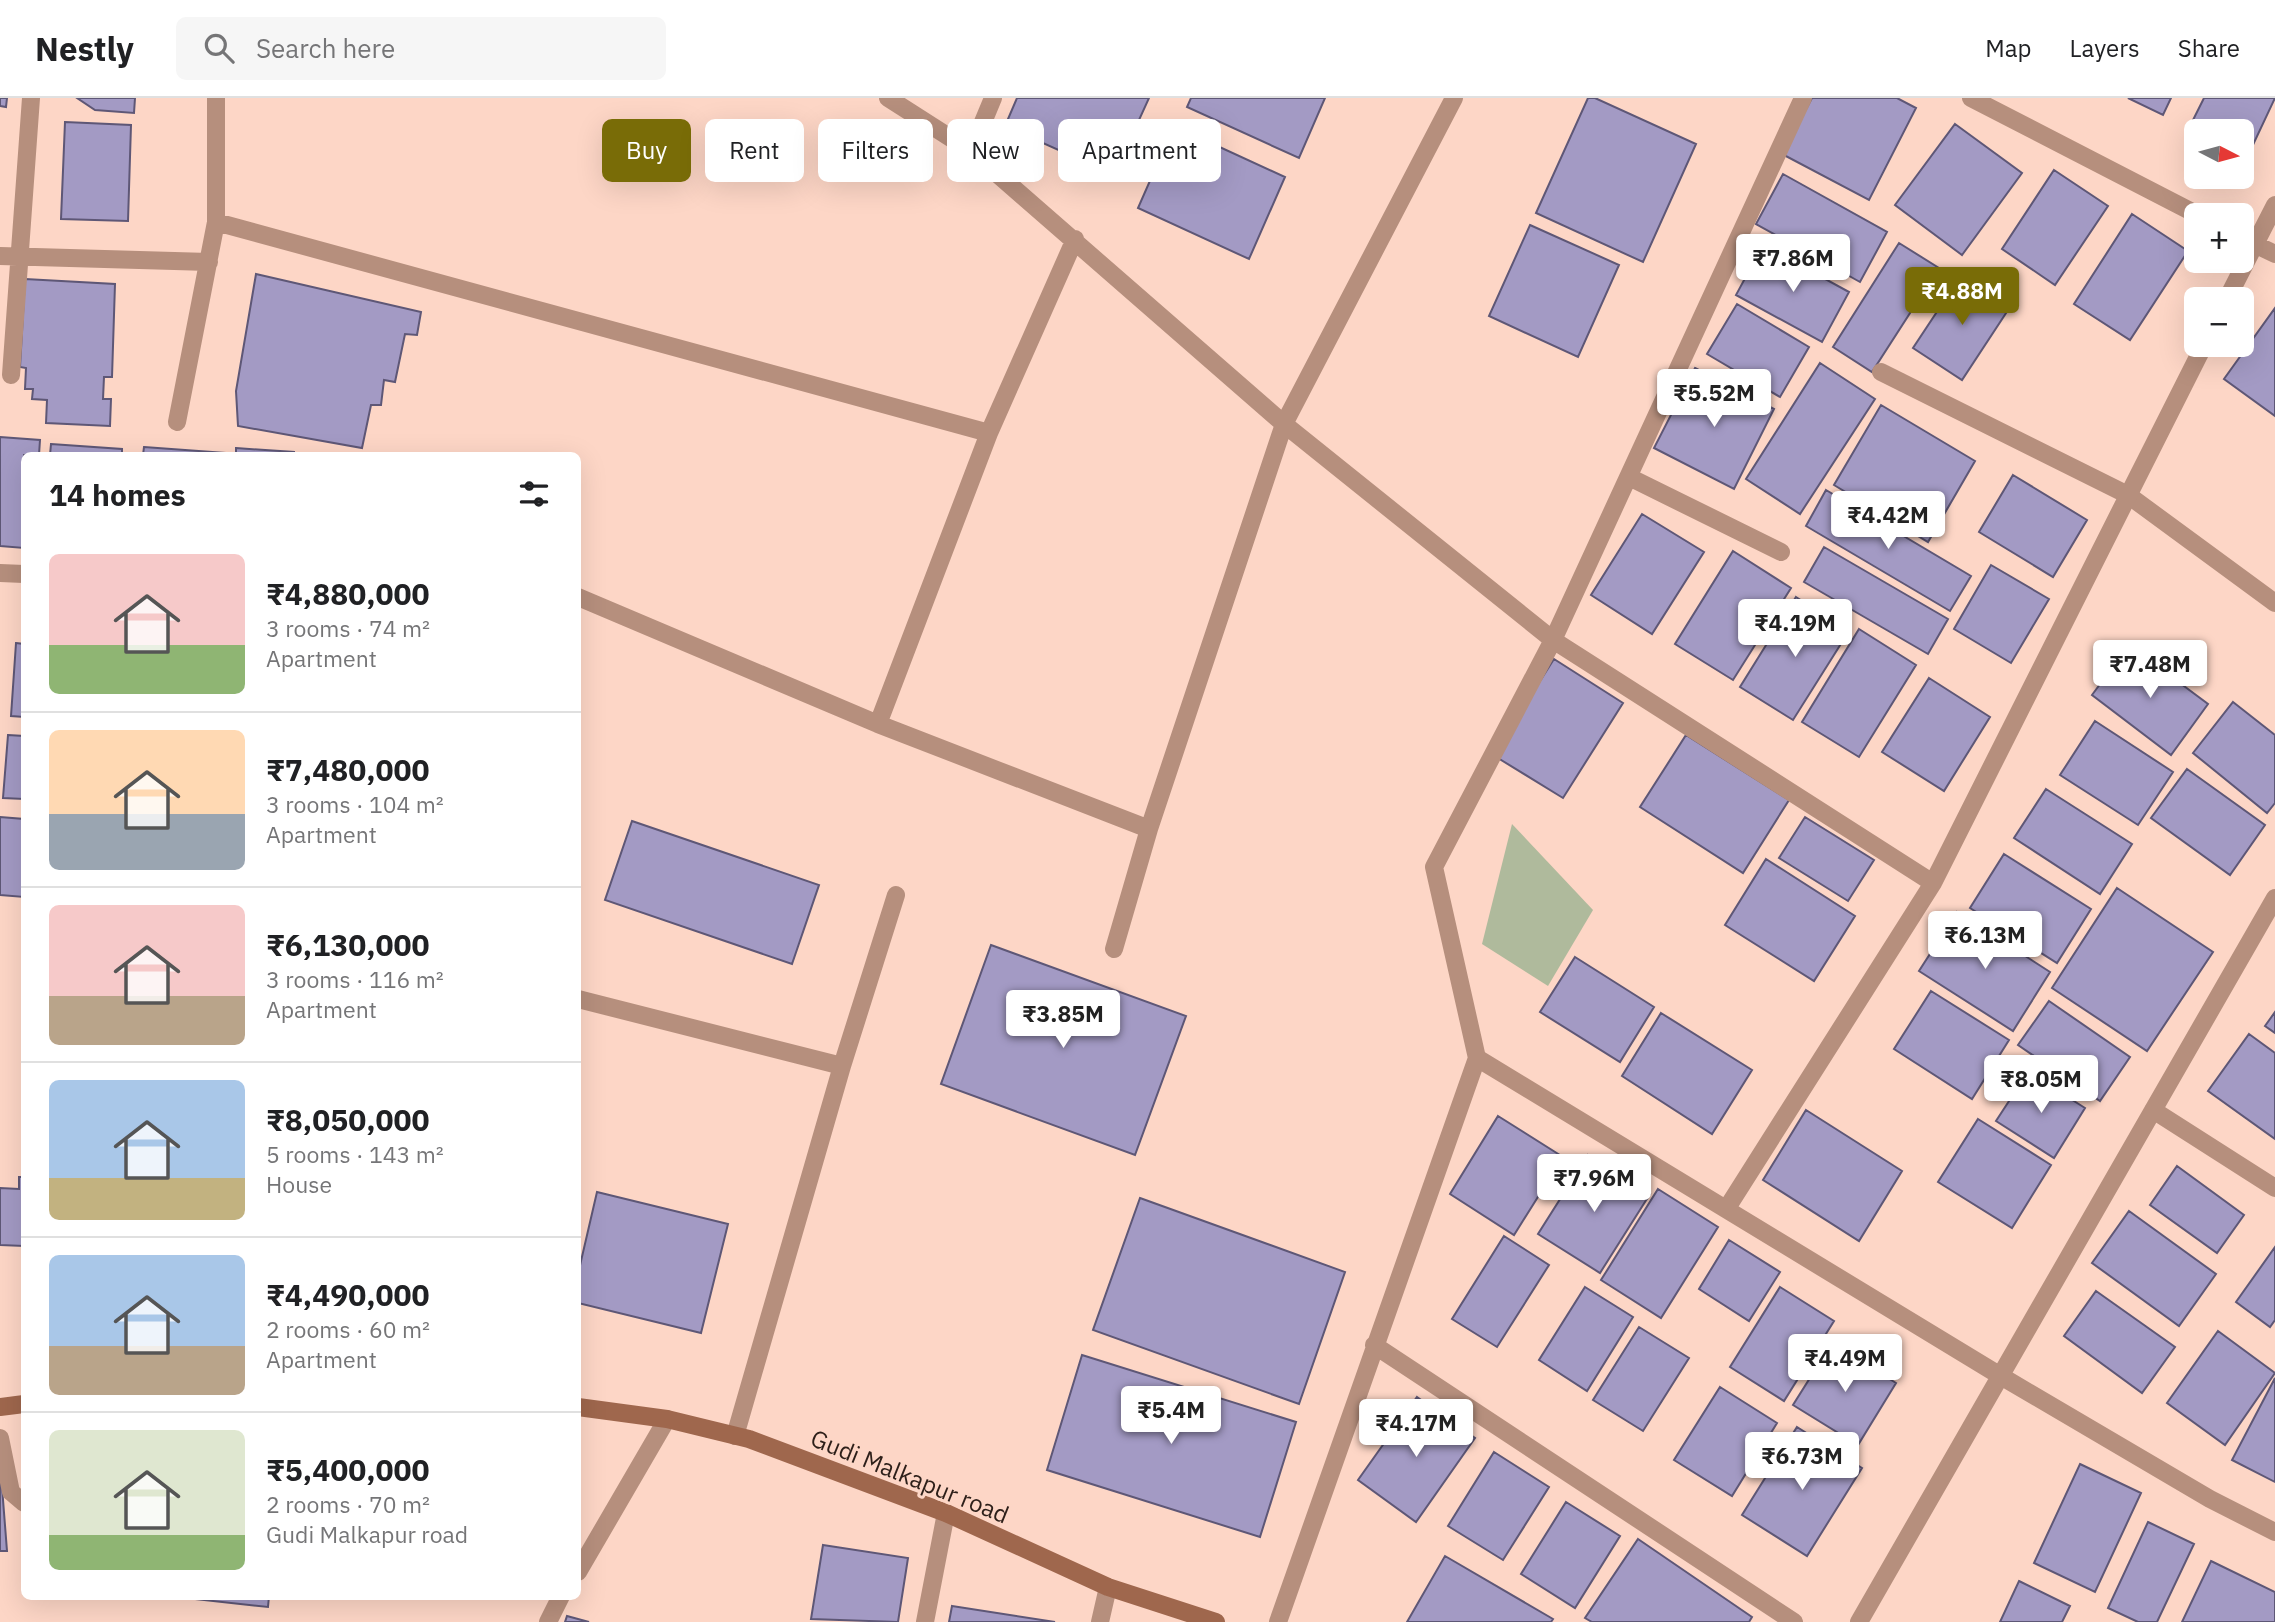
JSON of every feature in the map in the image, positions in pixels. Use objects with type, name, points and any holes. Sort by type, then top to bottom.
[{"type":"street","points":[[11,374],[32,98]]},
{"type":"street","points":[[177,422],[216,222],[216,98]]},
{"type":"street","points":[[888,98],[947,136]]},
{"type":"street","points":[[984,119],[993,98]]},
{"type":"street","points":[[1114,949],[1149,829],[1284,424],[1454,98]]},
{"type":"street","points":[[1278,1622],[1477,1058],[1434,867],[1553,640],[1803,98]]},
{"type":"street","points":[[1971,98],[2184,208]]},
{"type":"street","points":[[1008,182],[1284,424],[1553,640],[1933,883]]},
{"type":"street","points":[[2254,233],[2275,205]]},
{"type":"street","points":[[216,222],[989,433]]},
{"type":"street","points":[[878,724],[989,433],[1075,239]]},
{"type":"street","points":[[2254,244],[2275,254]]},
{"type":"street","points":[[0,256],[209,262]]},
{"type":"street","points":[[1727,1208],[1933,883],[2198,357]]},
{"type":"street","points":[[1881,372],[2128,495],[2275,603]]},
{"type":"street","points":[[1629,477],[1781,552]]},
{"type":"street","points":[[0,573],[21,574]]},
{"type":"street","points":[[581,598],[878,724],[1149,829]]},
{"type":"street","points":[[735,1436],[842,1066],[896,895]]},
{"type":"street","points":[[1859,1622],[2275,898]]},
{"type":"street","points":[[581,1000],[842,1066]]},
{"type":"street","points":[[1477,1058],[1999,1375],[2210,1499],[2275,1532]]},
{"type":"street","points":[[2153,1110],[2275,1188]]},
{"type":"street","points":[[1374,1345],[1794,1622]]},
{"type":"street","points":[[0,1407],[21,1404]]},
{"type":"street","name":"Gudi Malkapur road","points":[[581,1407],[667,1419],[735,1436],[946,1513],[1108,1587],[1216,1622]]},
{"type":"street","points":[[581,1567],[667,1419]]},
{"type":"street","points":[[0,1438],[10,1492],[21,1501]]},
{"type":"street","points":[[926,1622],[946,1513]]},
{"type":"street","points":[[1100,1622],[1108,1587]]},
{"type":"street","points":[[548,1622],[559,1600]]},
{"type":"green space","points":[[1512,824],[1593,910],[1548,986],[1482,944]]},
{"type":"building","points":[[0,98],[7,98],[6,107],[0,106]]},
{"type":"building","points":[[77,98],[135,98],[134,113],[95,110]]},
{"type":"building","points":[[1017,98],[1149,98],[1139,119],[1058,119],[1058,150],[1044,144],[1044,119],[1008,119]]},
{"type":"building","points":[[1191,98],[1325,98],[1299,158],[1221,122],[1221,119],[1213,119],[1187,107]]},
{"type":"building","points":[[1588,98],[1595,98],[1696,144],[1643,262],[1536,213]]},
{"type":"building","points":[[1812,98],[1897,98],[1916,108],[1869,200],[1782,154]]},
{"type":"building","points":[[2128,98],[2171,98],[2163,115]]},
{"type":"building","points":[[2204,98],[2275,98],[2254,143],[2254,119],[2194,119]]},
{"type":"building","points":[[65,122],[131,125],[128,221],[61,219]]},
{"type":"building","points":[[1955,124],[2022,173],[1962,255],[1895,205]]},
{"type":"building","points":[[1221,148],[1285,177],[1249,259],[1138,208],[1149,182],[1221,182]]},
{"type":"building","points":[[2054,170],[2108,206],[2055,285],[2002,249]]},
{"type":"building","points":[[1783,174],[1887,232],[1860,282],[1756,224]]},
{"type":"building","points":[[2132,214],[2184,248],[2184,257],[2130,340],[2074,304]]},
{"type":"building","points":[[1530,225],[1619,265],[1578,357],[1489,316]]},
{"type":"building","points":[[1899,243],[1939,268],[1872,372],[1833,347]]},
{"type":"building","points":[[1763,245],[1849,292],[1822,342],[1736,295]]},
{"type":"building","points":[[256,274],[421,312],[417,335],[405,334],[395,382],[384,380],[381,405],[371,405],[362,448],[238,426],[236,391]]},
{"type":"building","points":[[1962,274],[2010,307],[1962,380],[1913,348]]},
{"type":"building","points":[[25,279],[115,284],[112,377],[104,377],[103,399],[111,399],[110,426],[46,423],[47,400],[32,399],[33,389],[25,389],[26,368],[20,367]]},
{"type":"building","points":[[1737,304],[1809,347],[1780,397],[1707,354]]},
{"type":"building","points":[[2275,308],[2275,416],[2224,379],[2240,357],[2254,357],[2254,337]]},
{"type":"building","points":[[1820,363],[1875,399],[1800,514],[1746,479]]},
{"type":"building","points":[[1695,368],[1774,409],[1734,489],[1654,448]]},
{"type":"building","points":[[1881,405],[1975,461],[1928,542],[1834,485]]},
{"type":"building","points":[[0,437],[40,440],[39,452],[21,452],[21,548],[0,546]]},
{"type":"building","points":[[51,444],[122,449],[122,452],[50,452]]},
{"type":"building","points":[[144,447],[212,452],[143,452]]},
{"type":"building","points":[[236,448],[294,452],[236,452]]},
{"type":"building","points":[[2013,475],[2087,520],[2053,577],[1979,532]]},
{"type":"building","points":[[1826,490],[1971,576],[1950,611],[1806,526]]},
{"type":"building","points":[[1642,514],[1704,552],[1652,634],[1591,595]]},
{"type":"building","points":[[1824,547],[1948,619],[1928,654],[1804,582]]},
{"type":"building","points":[[1733,551],[1791,588],[1733,680],[1675,644]]},
{"type":"building","points":[[1991,565],[2049,599],[2011,663],[1954,629]]},
{"type":"building","points":[[1796,597],[1849,631],[1793,720],[1740,687]]},
{"type":"building","points":[[1859,629],[1916,665],[1859,757],[1802,722]]},
{"type":"building","points":[[16,643],[21,644],[21,717],[11,716]]},
{"type":"building","points":[[2129,645],[2208,704],[2171,755],[2092,695]]},
{"type":"building","points":[[1554,659],[1623,703],[1563,798],[1493,755]]},
{"type":"building","points":[[1929,678],[1990,717],[1944,791],[1882,752]]},
{"type":"building","points":[[2233,702],[2275,735],[2275,803],[2267,813],[2193,753]]},
{"type":"building","points":[[2095,721],[2173,772],[2138,825],[2060,775]]},
{"type":"building","points":[[8,735],[21,736],[21,799],[3,798]]},
{"type":"building","points":[[1686,735],[1789,800],[1743,873],[1640,807]]},
{"type":"building","points":[[2187,769],[2265,825],[2230,875],[2151,818]]},
{"type":"building","points":[[2046,789],[2132,844],[2100,894],[2014,838]]},
{"type":"building","points":[[0,817],[21,819],[21,897],[0,895]]},
{"type":"building","points":[[1805,817],[1874,860],[1848,901],[1779,858]]},
{"type":"building","points":[[632,821],[819,885],[792,964],[605,900]]},
{"type":"building","points":[[2004,854],[2091,909],[2057,963],[1970,908]]},
{"type":"building","points":[[1766,859],[1855,916],[1814,981],[1725,925]]},
{"type":"building","points":[[2117,888],[2213,952],[2147,1051],[2052,988]]},
{"type":"building","points":[[1957,912],[2050,972],[2013,1031],[1919,971]]},
{"type":"building","points":[[991,945],[1186,1016],[1135,1155],[941,1084]]},
{"type":"building","points":[[1575,957],[1654,1007],[1620,1062],[1540,1012]]},
{"type":"building","points":[[1931,991],[2009,1040],[1972,1099],[1894,1049]]},
{"type":"building","points":[[2049,1001],[2130,1057],[2100,1101],[2018,1045]]},
{"type":"building","points":[[2275,1012],[2275,1033],[2265,1026]]},
{"type":"building","points":[[1661,1013],[1752,1070],[1712,1134],[1622,1076]]},
{"type":"building","points":[[2249,1034],[2275,1053],[2275,1139],[2208,1091]]},
{"type":"building","points":[[2028,1072],[2085,1108],[2054,1158],[1996,1121]]},
{"type":"building","points":[[1806,1110],[1902,1171],[1859,1241],[1763,1180]]},
{"type":"building","points":[[1498,1116],[1563,1157],[1514,1235],[1450,1194]]},
{"type":"building","points":[[1978,1119],[2051,1165],[2012,1228],[1938,1182]]},
{"type":"building","points":[[1588,1155],[1650,1194],[1600,1273],[1538,1234]]},
{"type":"building","points":[[2177,1166],[2244,1215],[2217,1253],[2150,1205]]},
{"type":"building","points":[[21,1177],[21,1246],[0,1245],[0,1188],[19,1189]]},
{"type":"building","points":[[1658,1189],[1718,1227],[1661,1318],[1601,1280]]},
{"type":"building","points":[[597,1192],[728,1224],[701,1333],[581,1304],[581,1261]]},
{"type":"building","points":[[1140,1198],[1345,1272],[1299,1404],[1093,1330]]},
{"type":"building","points":[[2129,1211],[2216,1274],[2179,1326],[2092,1263]]},
{"type":"building","points":[[1504,1236],[1549,1265],[1497,1347],[1452,1319]]},
{"type":"building","points":[[1729,1240],[1780,1272],[1749,1321],[1699,1289]]},
{"type":"building","points":[[2275,1247],[2275,1320],[2270,1327],[2236,1302]]},
{"type":"building","points":[[1585,1287],[1633,1317],[1587,1391],[1539,1360]]},
{"type":"building","points":[[1780,1287],[1834,1321],[1784,1401],[1730,1367]]},
{"type":"building","points":[[2096,1291],[2175,1347],[2142,1393],[2064,1336]]},
{"type":"building","points":[[1639,1327],[1689,1358],[1643,1431],[1593,1400]]},
{"type":"building","points":[[2218,1331],[2275,1373],[2225,1445],[2167,1403]]},
{"type":"building","points":[[1832,1343],[1896,1383],[1858,1445],[1793,1405]]},
{"type":"building","points":[[1082,1355],[1296,1422],[1260,1537],[1047,1470]]},
{"type":"building","points":[[2275,1378],[2275,1482],[2232,1460]]},
{"type":"building","points":[[1720,1387],[1777,1423],[1732,1496],[1674,1460]]},
{"type":"building","points":[[1417,1397],[1475,1438],[1416,1522],[1358,1480]]},
{"type":"building","points":[[1797,1427],[1862,1468],[1807,1556],[1742,1515]]},
{"type":"building","points":[[1494,1452],[1549,1487],[1503,1560],[1448,1526]]},
{"type":"building","points":[[0,1461],[7,1551],[0,1551]]},
{"type":"building","points":[[2080,1464],[2141,1493],[2095,1592],[2034,1563]]},
{"type":"building","points":[[1566,1502],[1620,1536],[1575,1608],[1521,1574]]},
{"type":"building","points":[[2148,1522],[2194,1544],[2157,1622],[2138,1622],[2108,1608]]},
{"type":"building","points":[[1638,1539],[1752,1617],[1749,1622],[1592,1622],[1585,1618]]},
{"type":"building","points":[[823,1545],[908,1558],[898,1622],[811,1619]]},
{"type":"building","points":[[1445,1556],[1553,1619],[1551,1622],[1407,1622]]},
{"type":"building","points":[[2211,1561],[2275,1592],[2275,1622],[2182,1622]]},
{"type":"building","points":[[2019,1581],[2070,1606],[2062,1622],[2000,1622]]},
{"type":"building","points":[[204,1600],[269,1600],[268,1607]]},
{"type":"building","points":[[952,1606],[1055,1622],[949,1622]]},
{"type":"building","points":[[567,1616],[589,1622],[565,1622]]}]
